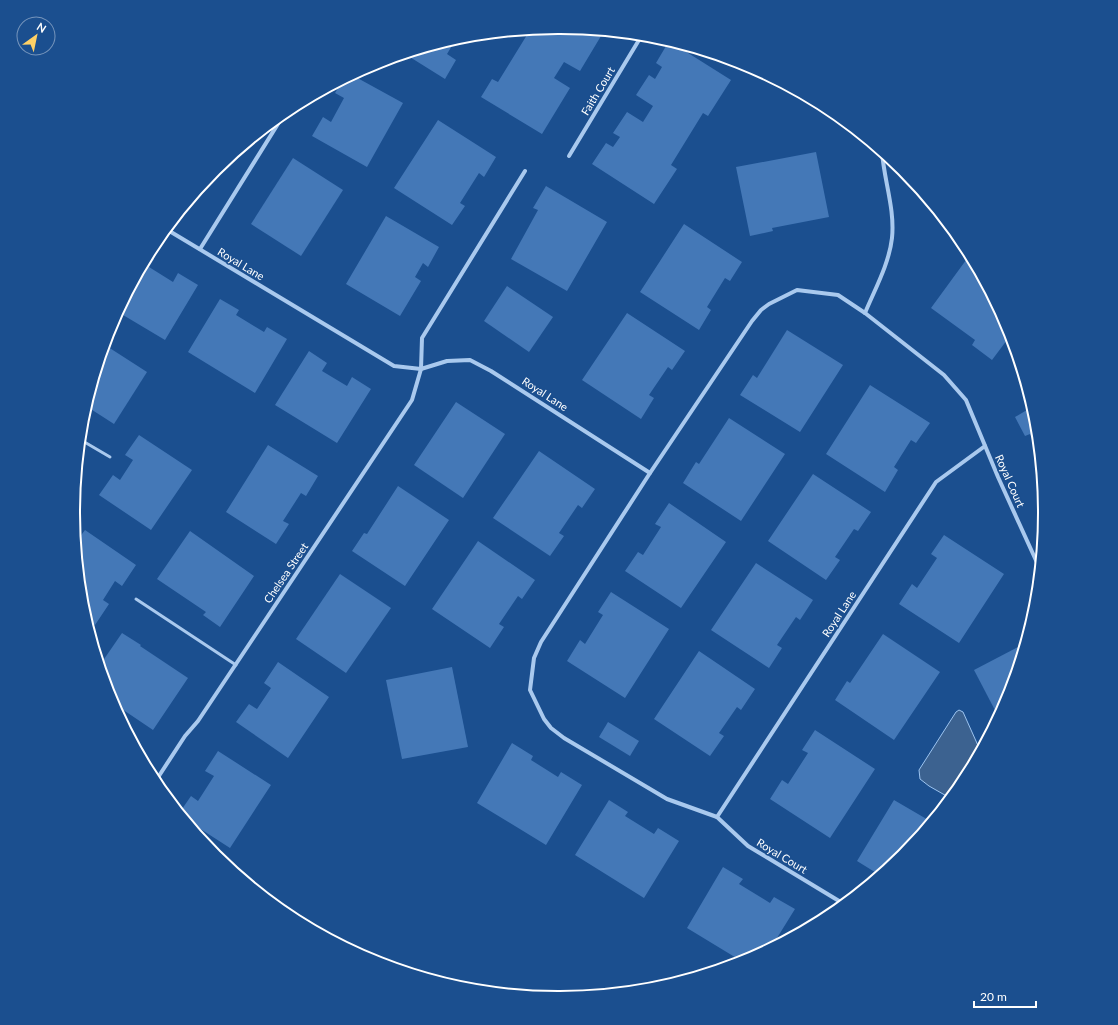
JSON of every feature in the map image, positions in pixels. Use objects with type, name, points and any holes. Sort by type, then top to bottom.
[{"type":"street","name":"Faith Court","points":[[569,156],[638,41]]},
{"type":"street","points":[[200,249],[276,127]]},
{"type":"street","points":[[865,313],[889,257],[892,237],[892,214],[884,162]]},
{"type":"street","points":[[421,369],[422,338],[525,171]]},
{"type":"street","name":"Royal Lane","points":[[171,232],[394,366],[421,369],[447,361],[470,360],[491,371],[650,473]]},
{"type":"street","points":[[717,817],[667,799],[564,738],[551,728],[544,719],[530,690],[534,658],[541,642],[650,473],[752,321],[761,310],[769,304],[797,290],[838,295],[865,313],[944,375],[966,400],[985,446]]},
{"type":"street","name":"Chelsea Street","points":[[160,776],[185,736],[198,721],[236,665],[412,400],[421,369]]},
{"type":"street","name":"Royal Lane","points":[[717,817],[936,482],[985,446]]},
{"type":"street","name":"Royal Court","points":[[985,446],[1035,558]]},
{"type":"street","name":"Royal Court","points":[[717,817],[748,846],[838,900]]},
{"type":"lane","points":[[86,443],[110,457]]},
{"type":"lane","points":[[136,599],[236,665]]},
{"type":"water","points":[[959,710],[963,712],[977,744],[945,795],[920,779],[919,770],[956,712]]},
{"type":"building","points":[[559,34],[601,36],[580,71],[564,62],[554,78],[570,88],[542,134],[481,97],[492,79],[498,82],[527,35]]},
{"type":"building","points":[[452,46],[447,54],[456,60],[445,79],[410,57]]},
{"type":"building","points":[[666,46],[683,50],[731,80],[708,116],[703,113],[671,165],[677,169],[654,204],[592,164],[606,143],[613,147],[620,137],[613,133],[627,112],[643,122],[653,106],[636,95],[649,75],[655,79],[662,67],[656,63]]},
{"type":"building","points":[[358,78],[403,103],[367,167],[312,136],[323,117],[331,122],[344,98],[335,93],[338,88]]},
{"type":"building","points":[[438,120],[496,157],[484,177],[479,173],[460,203],[465,206],[452,225],[394,188]]},
{"type":"building","points":[[816,152],[829,217],[772,228],[773,231],[750,236],[736,167]]},
{"type":"building","points":[[293,158],[343,190],[301,256],[251,224]]},
{"type":"building","points":[[546,186],[607,222],[567,291],[511,259],[538,210],[533,208]]},
{"type":"building","points":[[386,216],[439,247],[428,267],[423,263],[415,277],[421,281],[400,316],[346,284]]},
{"type":"building","points":[[684,224],[742,262],[730,281],[725,278],[707,307],[711,310],[699,330],[640,292]]},
{"type":"building","points":[[154,259],[149,267],[173,282],[178,273],[198,285],[165,340],[123,315],[145,273]]},
{"type":"building","points":[[965,261],[988,301],[1006,342],[992,360],[972,345],[975,340],[931,308]]},
{"type":"building","points":[[507,286],[553,317],[529,352],[484,321]]},
{"type":"building","points":[[220,299],[239,310],[236,315],[264,332],[267,327],[287,339],[255,393],[188,352]]},
{"type":"building","points":[[627,313],[685,351],[672,370],[668,367],[649,395],[654,398],[641,419],[582,380]]},
{"type":"building","points":[[787,330],[843,365],[800,432],[740,395],[753,375],[757,378]]},
{"type":"building","points":[[110,348],[147,372],[114,424],[92,410]]},
{"type":"building","points":[[309,351],[327,363],[322,371],[347,386],[352,377],[371,389],[337,443],[275,405]]},
{"type":"building","points":[[870,385],[930,423],[916,443],[911,440],[894,467],[898,470],[885,492],[826,454]]},
{"type":"building","points":[[456,402],[505,434],[463,498],[414,465]]},
{"type":"building","points":[[1026,411],[1031,435],[1030,434],[1025,436],[1015,417]]},
{"type":"building","points":[[729,418],[785,454],[741,521],[683,483],[696,462],[699,464]]},
{"type":"building","points":[[139,435],[192,470],[151,530],[99,495],[113,475],[120,480],[133,460],[125,455]]},
{"type":"building","points":[[268,445],[318,476],[306,496],[301,493],[283,521],[289,524],[276,544],[226,512]]},
{"type":"building","points":[[539,451],[595,489],[582,508],[578,505],[559,533],[564,536],[550,556],[493,518]]},
{"type":"building","points":[[813,474],[871,512],[858,531],[854,529],[835,557],[840,560],[826,580],[768,541]]},
{"type":"building","points":[[398,486],[449,520],[405,586],[352,551],[364,533],[367,534]]},
{"type":"building","points":[[669,503],[726,542],[681,608],[625,571],[638,552],[643,555],[661,527],[655,524]]},
{"type":"building","points":[[85,530],[136,565],[122,586],[115,581],[103,600],[109,604],[95,625],[85,575],[81,535]]},
{"type":"building","points":[[190,531],[254,576],[220,627],[203,615],[206,612],[157,579]]},
{"type":"building","points":[[944,535],[1004,574],[959,643],[899,604],[912,584],[917,588],[937,558],[931,554]]},
{"type":"building","points":[[478,541],[535,580],[522,599],[518,596],[499,624],[504,627],[490,648],[432,609]]},
{"type":"building","points":[[756,563],[813,600],[800,620],[796,617],[777,645],[782,648],[769,668],[711,630]]},
{"type":"building","points":[[340,574],[391,608],[346,673],[296,639]]},
{"type":"building","points":[[611,592],[669,629],[625,698],[567,661],[580,640],[585,644],[603,615],[598,612]]},
{"type":"building","points":[[122,633],[188,678],[153,730],[124,710],[104,659]]},
{"type":"building","points":[[883,634],[940,672],[894,740],[835,700],[847,681],[850,683]]},
{"type":"building","points":[[1018,647],[1001,696],[995,710],[974,670]]},
{"type":"building","points":[[699,651],[755,689],[741,710],[737,707],[719,733],[724,736],[710,756],[654,719]]},
{"type":"building","points":[[278,662],[329,697],[288,758],[236,722],[249,704],[257,709],[271,688],[264,683]]},
{"type":"building","points":[[452,667],[468,747],[402,759],[386,680]]},
{"type":"building","points":[[608,722],[639,741],[630,756],[599,737]]},
{"type":"building","points":[[815,730],[875,769],[830,838],[770,799],[782,780],[788,784],[808,753],[802,750]]},
{"type":"building","points":[[512,743],[533,756],[531,760],[558,777],[561,772],[582,785],[546,845],[477,803]]},
{"type":"building","points":[[218,751],[271,785],[230,848],[199,828],[183,808],[191,796],[198,801],[214,776],[205,771]]},
{"type":"building","points":[[609,800],[628,812],[625,816],[654,834],[658,828],[679,841],[644,898],[575,855]]},
{"type":"building","points":[[894,800],[927,819],[897,851],[874,872],[857,861]]},
{"type":"building","points":[[723,867],[743,879],[739,884],[770,903],[774,897],[795,909],[776,939],[736,957],[687,928]]}]
